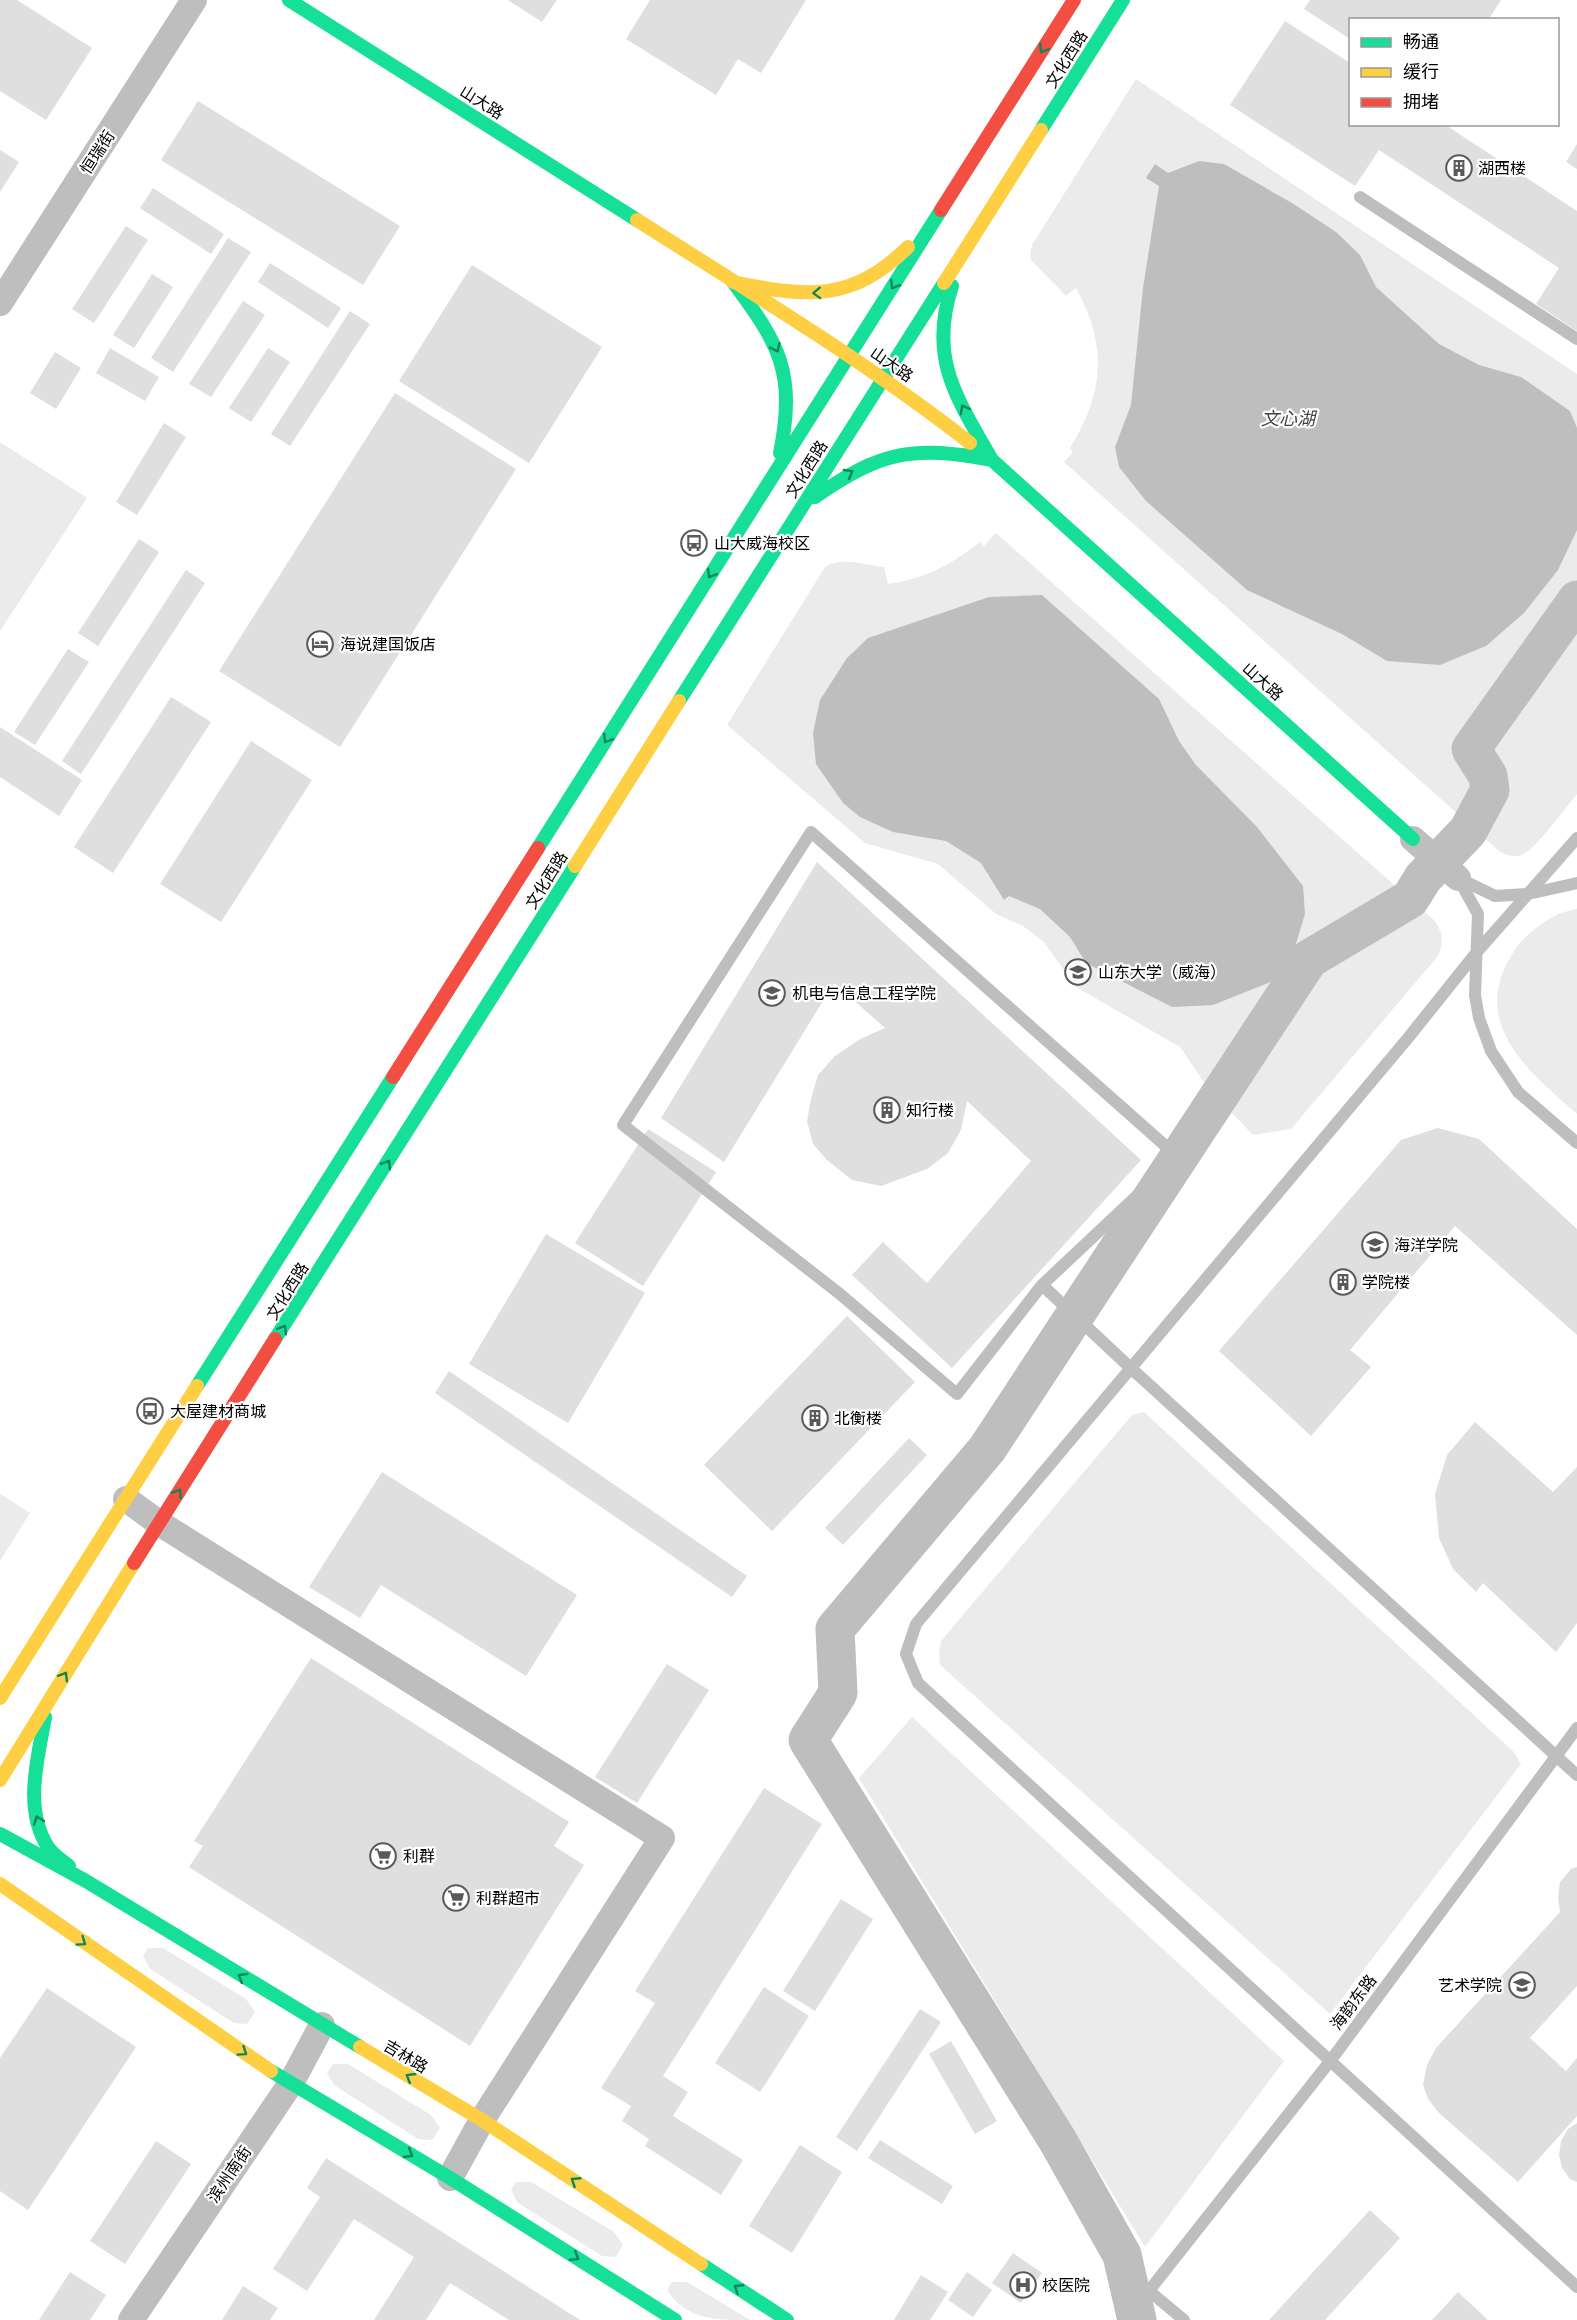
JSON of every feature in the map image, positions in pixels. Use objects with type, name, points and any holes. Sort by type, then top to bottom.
[{"type":"main road","name":"山大路","points":[[289,0],[883,378],[992,460],[1413,839]]},
{"type":"main road","name":"文化西路","points":[[0,1698],[1074,0]]},
{"type":"main road","name":"文化西路","points":[[0,1780],[159,1523],[1123,0]]},
{"type":"main road","points":[[733,282],[795,294],[834,292],[858,285],[884,269],[904,252],[946,203]]},
{"type":"main road","points":[[976,231],[947,297],[940,332],[949,378],[992,460]]},
{"type":"main road","points":[[733,282],[756,312],[772,340],[782,360],[787,390],[788,423],[780,453],[763,492]]},
{"type":"main road","points":[[802,507],[847,474],[876,459],[918,450],[952,451],[992,460]]},
{"type":"main road","points":[[0,1685],[14,1676]]},
{"type":"main road","points":[[48,1701],[38,1761],[34,1813],[48,1847],[86,1881]]},
{"type":"main road","name":"吉林路","points":[[0,1834],[86,1881],[161,1929],[482,2120],[787,2320]]},
{"type":"main road","points":[[0,1884],[291,2083],[450,2178],[675,2320]]},
{"type":"main road","points":[[0,1902],[53,1921]]},
{"type":"street","name":"恒瑞街","points":[[0,303],[194,0]]},
{"type":"street","points":[[1413,839],[1458,878]]},
{"type":"street","points":[[126,1499],[159,1523],[662,1838],[482,2120],[450,2178]]},
{"type":"street","name":"滨州南街","points":[[131,2320],[291,2083],[322,2025]]},
{"type":"lane","points":[[1360,197],[1577,339]]},
{"type":"lane","points":[[811,832],[1178,1157],[1042,1285],[957,1394],[840,1294],[623,1125],[811,832]]},
{"type":"lane","points":[[1577,838],[1476,953],[1134,1371],[916,1624],[906,1654],[918,1683],[1577,2287]]},
{"type":"lane","points":[[1458,878],[1495,896],[1527,894],[1574,883]]},
{"type":"lane","points":[[1458,878],[1478,914],[1475,994],[1491,1051],[1518,1092],[1577,1143]]},
{"type":"lane","points":[[1475,994],[1486,950],[1504,922],[1534,899],[1574,883]]},
{"type":"lane","points":[[1042,1285],[1577,1775]]},
{"type":"lane","name":"海韵东路","points":[[1126,2320],[1330,2060],[1577,1728]]},
{"type":"lane","points":[[1148,2290],[1171,2320]]},
{"type":"lane","points":[[1148,2290],[1184,2320]]},
{"type":"shaded area","name":"文心湖","points":[[1136,79],[1577,374],[1577,794],[1543,836],[1522,855],[1510,856],[1499,851],[1064,462],[1073,452],[1070,448],[1090,408],[1098,369],[1097,350],[1086,309],[1076,288],[1066,296],[1032,261],[1030,255],[1032,245]]},
{"type":"shaded area","points":[[0,442],[87,498],[0,631]]},
{"type":"shaded area","points":[[996,533],[1438,926],[1442,942],[1438,956],[1291,1129],[1253,1135],[1208,1088],[1180,1047],[1076,987],[1044,942],[1023,926],[996,914],[938,864],[865,843],[727,725],[825,567],[838,562],[846,562],[884,567],[888,584],[937,570],[980,542],[984,546]]},
{"type":"shaded area","points":[[1577,909],[1577,1114],[1522,1061],[1509,1042],[1500,1021],[1497,998],[1502,974],[1522,941],[1551,918]]},
{"type":"shaded area","points":[[1144,1412],[1514,1752],[1521,1764],[1330,2014],[940,1665],[941,1641],[1132,1415]]},
{"type":"shaded area","points":[[0,1494],[30,1513],[0,1561]]},
{"type":"shaded area","points":[[912,1717],[1284,2061],[1145,2247],[859,1778]]},
{"type":"shaded area","points":[[148,1948],[163,1948],[246,1999],[255,2012],[247,2024],[234,2023],[150,1969],[143,1956]]},
{"type":"shaded area","points":[[333,2064],[348,2064],[431,2115],[440,2128],[432,2140],[418,2139],[334,2085],[327,2073]]},
{"type":"shaded area","points":[[516,2182],[531,2182],[614,2232],[623,2245],[616,2257],[602,2256],[518,2203],[511,2190]]},
{"type":"shaded area","points":[[672,2282],[687,2282],[750,2320],[725,2320],[693,2313],[675,2300],[667,2290]]},
{"type":"water","name":"文心湖","points":[[1199,161],[1224,164],[1292,203],[1336,232],[1360,255],[1376,287],[1439,344],[1479,365],[1521,377],[1570,411],[1577,428],[1577,530],[1558,570],[1524,613],[1486,646],[1440,665],[1387,661],[1342,634],[1247,590],[1146,501],[1119,467],[1115,447],[1131,405],[1143,288],[1159,186],[1146,178],[1155,164],[1168,173]]},
{"type":"water","points":[[1042,595],[1159,699],[1179,741],[1196,765],[1257,827],[1303,886],[1305,914],[1290,963],[1273,981],[1213,1005],[1172,1007],[1086,963],[1070,937],[1040,909],[1009,896],[1004,900],[981,863],[946,841],[893,832],[860,817],[843,803],[816,764],[813,733],[820,700],[847,658],[868,638],[989,597]]},
{"type":"building","points":[[0,0],[17,0],[92,48],[46,120],[0,91]]},
{"type":"building","points":[[508,0],[557,0],[542,22]]},
{"type":"building","points":[[650,0],[806,0],[761,73],[738,59],[716,95],[626,39]]},
{"type":"building","points":[[1310,0],[1501,0],[1489,18],[1349,18],[1349,38],[1304,9]]},
{"type":"building","name":"湖西楼","points":[[1285,21],[1349,62],[1349,126],[1447,126],[1577,211],[1577,331],[1536,304],[1559,268],[1379,150],[1355,186],[1230,105]]},
{"type":"building","points":[[198,101],[400,226],[363,285],[161,160]]},
{"type":"building","points":[[1577,144],[1577,169],[1566,162]]},
{"type":"building","points":[[0,150],[19,162],[0,192]]},
{"type":"building","points":[[153,188],[224,234],[211,254],[140,208]]},
{"type":"building","points":[[126,226],[148,240],[94,323],[72,309]]},
{"type":"building","points":[[228,238],[251,252],[173,372],[151,358]]},
{"type":"building","points":[[270,263],[341,308],[328,328],[258,282]]},
{"type":"building","points":[[472,265],[602,347],[529,463],[399,381]]},
{"type":"building","points":[[152,274],[173,287],[134,348],[113,335]]},
{"type":"building","points":[[243,301],[265,315],[211,397],[189,384]]},
{"type":"building","points":[[350,311],[370,324],[290,446],[271,434]]},
{"type":"building","points":[[110,348],[159,377],[145,401],[96,373]]},
{"type":"building","points":[[268,348],[290,362],[251,422],[229,408]]},
{"type":"building","points":[[55,352],[81,368],[56,409],[30,393]]},
{"type":"building","points":[[395,393],[516,469],[340,747],[219,671]]},
{"type":"building","points":[[164,423],[186,437],[137,515],[116,502]]},
{"type":"building","points":[[139,539],[159,552],[98,646],[78,633]]},
{"type":"building","points":[[186,570],[205,583],[81,774],[62,761]]},
{"type":"building","points":[[68,649],[89,662],[35,745],[14,732]]},
{"type":"building","points":[[171,697],[211,722],[113,873],[74,847]]},
{"type":"building","points":[[0,727],[82,780],[59,816],[0,777]]},
{"type":"building","points":[[251,741],[312,780],[221,922],[160,884]]},
{"type":"building","name":"知行楼","points":[[817,862],[1141,1160],[952,1368],[852,1275],[883,1242],[927,1283],[1031,1161],[967,1101],[961,1130],[948,1153],[927,1169],[881,1186],[852,1180],[827,1160],[813,1144],[807,1121],[818,1075],[835,1056],[860,1039],[885,1028],[834,983],[724,1162],[661,1118]]},
{"type":"building","name":"学院楼","points":[[1438,1128],[1479,1139],[1577,1229],[1577,1335],[1455,1226],[1350,1350],[1371,1367],[1311,1436],[1219,1351],[1401,1140]]},
{"type":"building","points":[[648,1129],[716,1172],[643,1286],[575,1243]]},
{"type":"building","points":[[546,1234],[645,1293],[568,1423],[469,1364]]},
{"type":"building","name":"北衡楼","points":[[847,1316],[915,1382],[772,1531],[704,1465]]},
{"type":"building","points":[[449,1371],[747,1576],[732,1597],[435,1393]]},
{"type":"building","points":[[1475,1422],[1553,1492],[1577,1467],[1577,1623],[1556,1652],[1483,1583],[1476,1592],[1453,1569],[1439,1538],[1435,1494],[1447,1455]]},
{"type":"building","points":[[909,1438],[927,1455],[843,1545],[825,1528]]},
{"type":"building","points":[[382,1472],[577,1595],[526,1676],[381,1585],[360,1618],[309,1587]]},
{"type":"building","name":"利群","points":[[311,1658],[569,1822],[554,1846],[584,1865],[470,2046],[189,1867],[203,1846],[194,1841]]},
{"type":"building","points":[[667,1664],[709,1690],[637,1803],[595,1777]]},
{"type":"building","points":[[764,1788],[822,1824],[663,2076],[688,2092],[673,2116],[743,2160],[721,2195],[645,2146],[649,2139],[622,2121],[631,2106],[601,2088],[655,2003],[635,1991]]},
{"type":"building","points":[[1577,1867],[1577,1986],[1530,2038],[1566,2071],[1577,2058],[1577,2116],[1518,2182],[1439,2113],[1428,2099],[1423,2085],[1427,2065],[1436,2048],[1560,1912],[1558,1897],[1560,1882],[1571,1869]]},
{"type":"building","points":[[841,1899],[873,1919],[815,2011],[783,1991]]},
{"type":"building","points":[[764,1987],[809,2016],[760,2092],[715,2063]]},
{"type":"building","points":[[47,1988],[136,2047],[28,2210],[0,2191],[0,2058]]},
{"type":"building","points":[[920,2009],[941,2022],[857,2151],[836,2137]]},
{"type":"building","points":[[951,2041],[997,2121],[975,2134],[929,2054]]},
{"type":"building","points":[[1577,2123],[1577,2182],[1570,2179],[1562,2168],[1559,2155],[1561,2141],[1568,2129]]},
{"type":"building","points":[[880,2140],[953,2186],[942,2204],[868,2158]]},
{"type":"building","points":[[156,2141],[191,2164],[125,2264],[90,2241]]},
{"type":"building","points":[[800,2145],[842,2172],[792,2253],[749,2226]]},
{"type":"building","points":[[326,2158],[580,2320],[509,2320],[450,2283],[426,2320],[374,2320],[414,2257],[354,2219],[307,2291],[273,2269],[320,2197],[307,2188]]},
{"type":"building","points":[[1370,2210],[1400,2238],[1325,2320],[1269,2320]]},
{"type":"building","points":[[1013,2253],[1042,2273],[1021,2303],[992,2283]]},
{"type":"building","points":[[70,2272],[106,2295],[90,2320],[39,2320]]},
{"type":"building","points":[[967,2272],[992,2290],[973,2317],[948,2300]]},
{"type":"building","points":[[921,2275],[948,2292],[930,2320],[894,2320]]},
{"type":"building","points":[[243,2286],[278,2308],[270,2320],[222,2320]]},
{"type":"building","points":[[1458,2292],[1488,2320],[1432,2320]]},
{"type":"waterway","points":[[1137,2320],[1122,2255],[1058,2141],[808,1740],[838,1693],[835,1629],[987,1449],[1309,959],[1410,899],[1423,878],[1468,831],[1490,790],[1488,776],[1471,749],[1577,600]]},
{"type":"traffic: fast","points":[[289,0],[637,220]]},
{"type":"traffic: fast","points":[[1041,130],[1123,0]]},
{"type":"traffic: fast","points":[[538,848],[941,210]]},
{"type":"traffic: fast","points":[[733,282],[762,324],[780,361],[785,380],[786,401],[780,453]]},
{"type":"traffic: fast","points":[[679,701],[944,283]]},
{"type":"traffic: fast","points":[[952,286],[945,312],[943,335],[945,357],[958,397],[992,460]]},
{"type":"traffic: fast","points":[[970,443],[992,460],[1413,839]]},
{"type":"traffic: fast","points":[[815,497],[859,470],[879,461],[899,456],[940,453],[992,460]]},
{"type":"traffic: fast","points":[[275,1339],[575,866]]},
{"type":"traffic: fast","points":[[197,1386],[393,1077]]},
{"type":"traffic: fast","points":[[45,1717],[34,1783],[36,1816],[40,1832],[48,1847],[69,1866]]},
{"type":"traffic: fast","points":[[0,1834],[86,1881],[360,2047]]},
{"type":"traffic: fast","points":[[271,2071],[450,2178],[675,2320]]},
{"type":"traffic: fast","points":[[701,2264],[787,2320]]},
{"type":"traffic: slow","points":[[944,283],[1041,130]]},
{"type":"traffic: slow","points":[[637,220],[848,355],[970,443]]},
{"type":"traffic: slow","points":[[733,282],[783,291],[805,292],[847,287],[887,265],[908,247]]},
{"type":"traffic: slow","points":[[575,866],[679,701]]},
{"type":"traffic: slow","points":[[0,1698],[197,1386]]},
{"type":"traffic: slow","points":[[0,1780],[134,1563]]},
{"type":"traffic: slow","points":[[0,1884],[271,2071]]},
{"type":"traffic: slow","points":[[360,2047],[482,2120],[701,2264]]},
{"type":"traffic: jam","points":[[941,210],[1074,0]]},
{"type":"traffic: jam","points":[[393,1077],[538,848]]},
{"type":"traffic: jam","points":[[134,1563],[275,1339]]},
{"type":"place","name":"湖西楼","points":[[1459,168]]},
{"type":"place","name":"山大威海校区","points":[[694,543]]},
{"type":"place","name":"海说建国饭店","points":[[320,644]]},
{"type":"place","name":"山东大学（威海）","points":[[1078,972]]},
{"type":"place","name":"机电与信息工程学院","points":[[772,993]]},
{"type":"place","name":"知行楼","points":[[887,1110]]},
{"type":"place","name":"海洋学院","points":[[1375,1245]]},
{"type":"place","name":"学院楼","points":[[1343,1282]]},
{"type":"place","name":"大屋建材商城","points":[[150,1411]]},
{"type":"place","name":"北衡楼","points":[[815,1418]]},
{"type":"place","name":"利群","points":[[383,1856]]},
{"type":"place","name":"利群超市","points":[[456,1898]]},
{"type":"place","name":"艺术学院","points":[[1522,1985]]},
{"type":"place","name":"校医院","points":[[1023,2285]]}]
